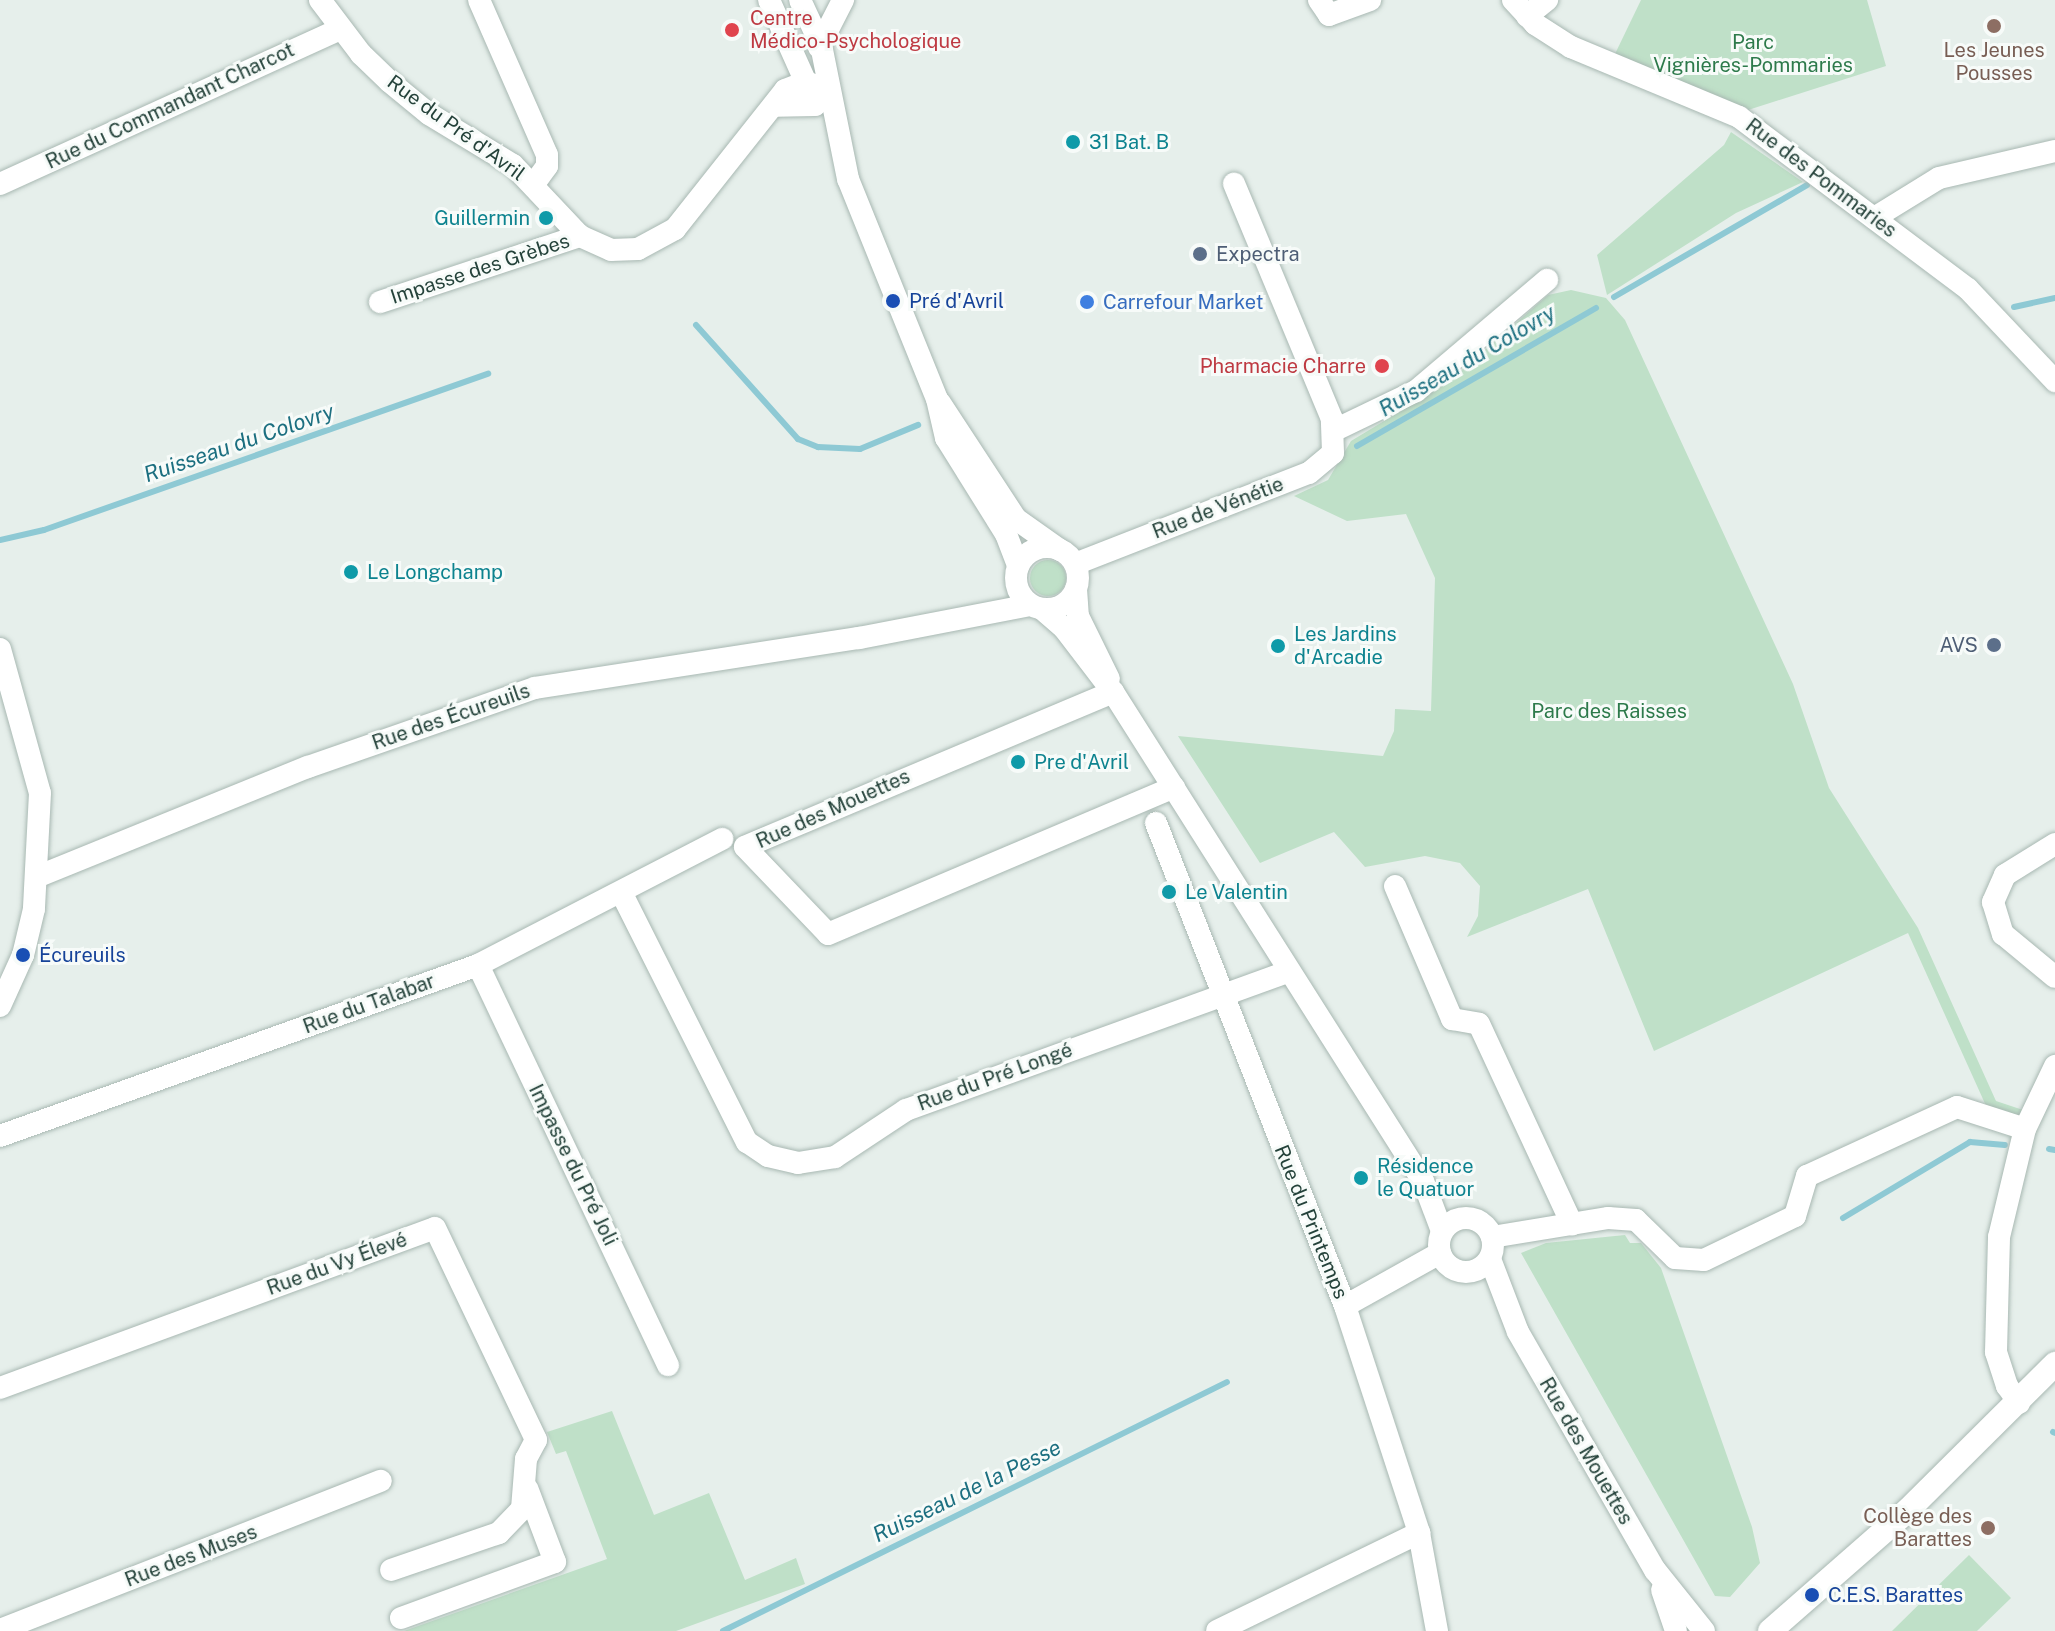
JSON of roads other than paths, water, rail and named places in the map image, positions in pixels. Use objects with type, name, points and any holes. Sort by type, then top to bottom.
[{"type":"main road","points":[[1770,1631],[1835,1577],[2019,1403],[2055,1364]]},
{"type":"main road","points":[[1793,1631],[1835,1577]]},
{"type":"street","name":"Rue du Pré d'Avril","points":[[320,0],[361,54],[429,114],[513,165],[580,236],[611,250],[655,243],[675,229],[776,106],[816,92]]},
{"type":"street","points":[[479,0],[547,155],[547,166],[534,184]]},
{"type":"street","points":[[821,45],[800,0],[775,10],[816,92],[890,294],[937,399],[1016,519],[1067,557],[1076,589],[1078,616],[1098,649],[1113,692]]},
{"type":"street","points":[[816,92],[821,45],[843,0]]},
{"type":"street","points":[[1319,0],[1329,15],[1370,0]]},
{"type":"street","points":[[1520,8],[1547,0]]},
{"type":"street","name":"Rue des Pommaries","points":[[1520,8],[1571,47],[1739,117],[1968,289],[2055,381]]},
{"type":"street","name":"Rue du Commandant Charcot","points":[[0,184],[340,29]]},
{"type":"street","points":[[795,52],[821,45]]},
{"type":"street","points":[[1874,218],[1939,178],[2055,151]]},
{"type":"street","points":[[1234,184],[1335,430],[1416,391],[1547,280]]},
{"type":"street","name":"Impasse des Grèbes","points":[[380,302],[580,236]]},
{"type":"street","points":[[937,399],[946,438],[1006,534],[1017,568],[1018,590],[1064,628],[1113,692],[1287,972],[1423,1181],[1441,1242],[1457,1272],[1470,1273],[1491,1248],[1572,1224],[1608,1218],[1636,1220],[1675,1258],[1704,1260],[1795,1216],[1807,1176],[1957,1107],[2028,1123]]},
{"type":"street","name":"Rue de Vénétie","points":[[1067,557],[1262,490],[1325,463],[1333,453],[1335,430]]},
{"type":"street","points":[[1017,568],[1038,548],[1067,557]]},
{"type":"street","name":"Rue des Écureuils","points":[[964,616],[993,596],[1017,568]]},
{"type":"street","points":[[1036,607],[1065,604],[1076,589]]},
{"type":"street","name":"Rue des Écureuils","points":[[39,866],[95,850],[464,709],[535,688],[859,638],[964,616],[1036,607]]},
{"type":"street","points":[[0,649],[40,793],[39,866],[23,955],[0,1006]]},
{"type":"street","name":"Rue des Mouettes","points":[[1113,692],[745,847],[828,934],[1174,787]]},
{"type":"street","name":"Rue du Printemps","points":[[1156,823],[1345,1306],[1419,1533],[1437,1631]]},
{"type":"street","name":"Rue du Talabar","points":[[0,1136],[478,965],[622,894],[722,839]]},
{"type":"street","points":[[2055,844],[2005,875],[1993,902],[2003,934],[2055,977]]},
{"type":"street","points":[[1395,886],[1452,1019],[1479,1024],[1572,1224]]},
{"type":"street","name":"Rue du Pré Longé","points":[[622,894],[747,1142],[768,1156],[798,1163],[835,1157],[906,1110],[1287,972]]},
{"type":"street","name":"Impasse du Pré Joli","points":[[478,965],[668,1365]]},
{"type":"street","points":[[2019,1403],[1999,1364],[1995,1282],[1999,1237],[2028,1123],[2055,1066]]},
{"type":"street","points":[[1423,1181],[1470,1218],[1491,1248]]},
{"type":"street","points":[[1345,1306],[1441,1242],[1450,1223],[1470,1218]]},
{"type":"street","name":"Rue du Vy Élevé","points":[[0,1388],[435,1228],[536,1440],[526,1459],[527,1488]]},
{"type":"street","name":"Rue des Mouettes","points":[[1491,1248],[1518,1332]]},
{"type":"street","name":"Rue des Mouettes","points":[[1470,1273],[1518,1332],[1655,1570],[1704,1631]]},
{"type":"street","name":"Rue des Muses","points":[[0,1630],[381,1481]]},
{"type":"street","points":[[391,1570],[499,1533],[522,1509],[527,1488]]},
{"type":"street","points":[[401,1618],[555,1562],[527,1488]]},
{"type":"street","points":[[1217,1631],[1419,1533]]},
{"type":"street","name":"Rue des Mouettes","points":[[1655,1570],[1676,1631]]},
{"type":"waterway","points":[[1614,297],[1807,185]]},
{"type":"waterway","points":[[2014,307],[2055,298]]},
{"type":"waterway","name":"Ruisseau du Colovry","points":[[1357,446],[1596,308]]},
{"type":"waterway","points":[[696,325],[798,439],[818,447],[860,449],[918,425]]},
{"type":"waterway","name":"Ruisseau du Colovry","points":[[0,540],[44,530],[488,374]]},
{"type":"waterway","name":"Ruisseau de la Pesse","points":[[1843,1218],[1970,1142],[2005,1145]]},
{"type":"waterway","name":"Ruisseau de la Pesse","points":[[2049,1149],[2055,1150]]},
{"type":"waterway","name":"Ruisseau de la Pesse","points":[[723,1631],[1227,1382]]},
{"type":"place","name":"Les Jeunes Pousses","points":[[1994,26]]},
{"type":"place","name":"Centre Médico-Psychologique","points":[[732,30]]},
{"type":"place","name":"31 Bat. B","points":[[1073,142]]},
{"type":"place","name":"Guillermin","points":[[546,218]]},
{"type":"place","name":"Expectra","points":[[1200,254]]},
{"type":"place","name":"Pré d'Avril","points":[[893,301]]},
{"type":"place","name":"Carrefour Market","points":[[1087,302]]},
{"type":"place","name":"Pharmacie Charre","points":[[1382,366]]},
{"type":"place","name":"Le Longchamp","points":[[351,572]]},
{"type":"place","name":"AVS","points":[[1994,645]]},
{"type":"place","name":"Les Jardins d'Arcadie","points":[[1278,646]]},
{"type":"place","name":"Pre d'Avril","points":[[1018,762]]},
{"type":"place","name":"Le Valentin","points":[[1169,892]]},
{"type":"place","name":"Écureuils","points":[[23,955]]},
{"type":"place","name":"Résidence le Quatuor","points":[[1361,1178]]},
{"type":"place","name":"Collège des Barattes","points":[[1988,1528]]},
{"type":"place","name":"C.E.S. Barattes","points":[[1812,1595]]},
{"type":"park label","name":"Parc Vignières-Pommaries","points":[[1753,54]]},
{"type":"park label","name":"Parc des Raisses","points":[[1609,711]]}]
